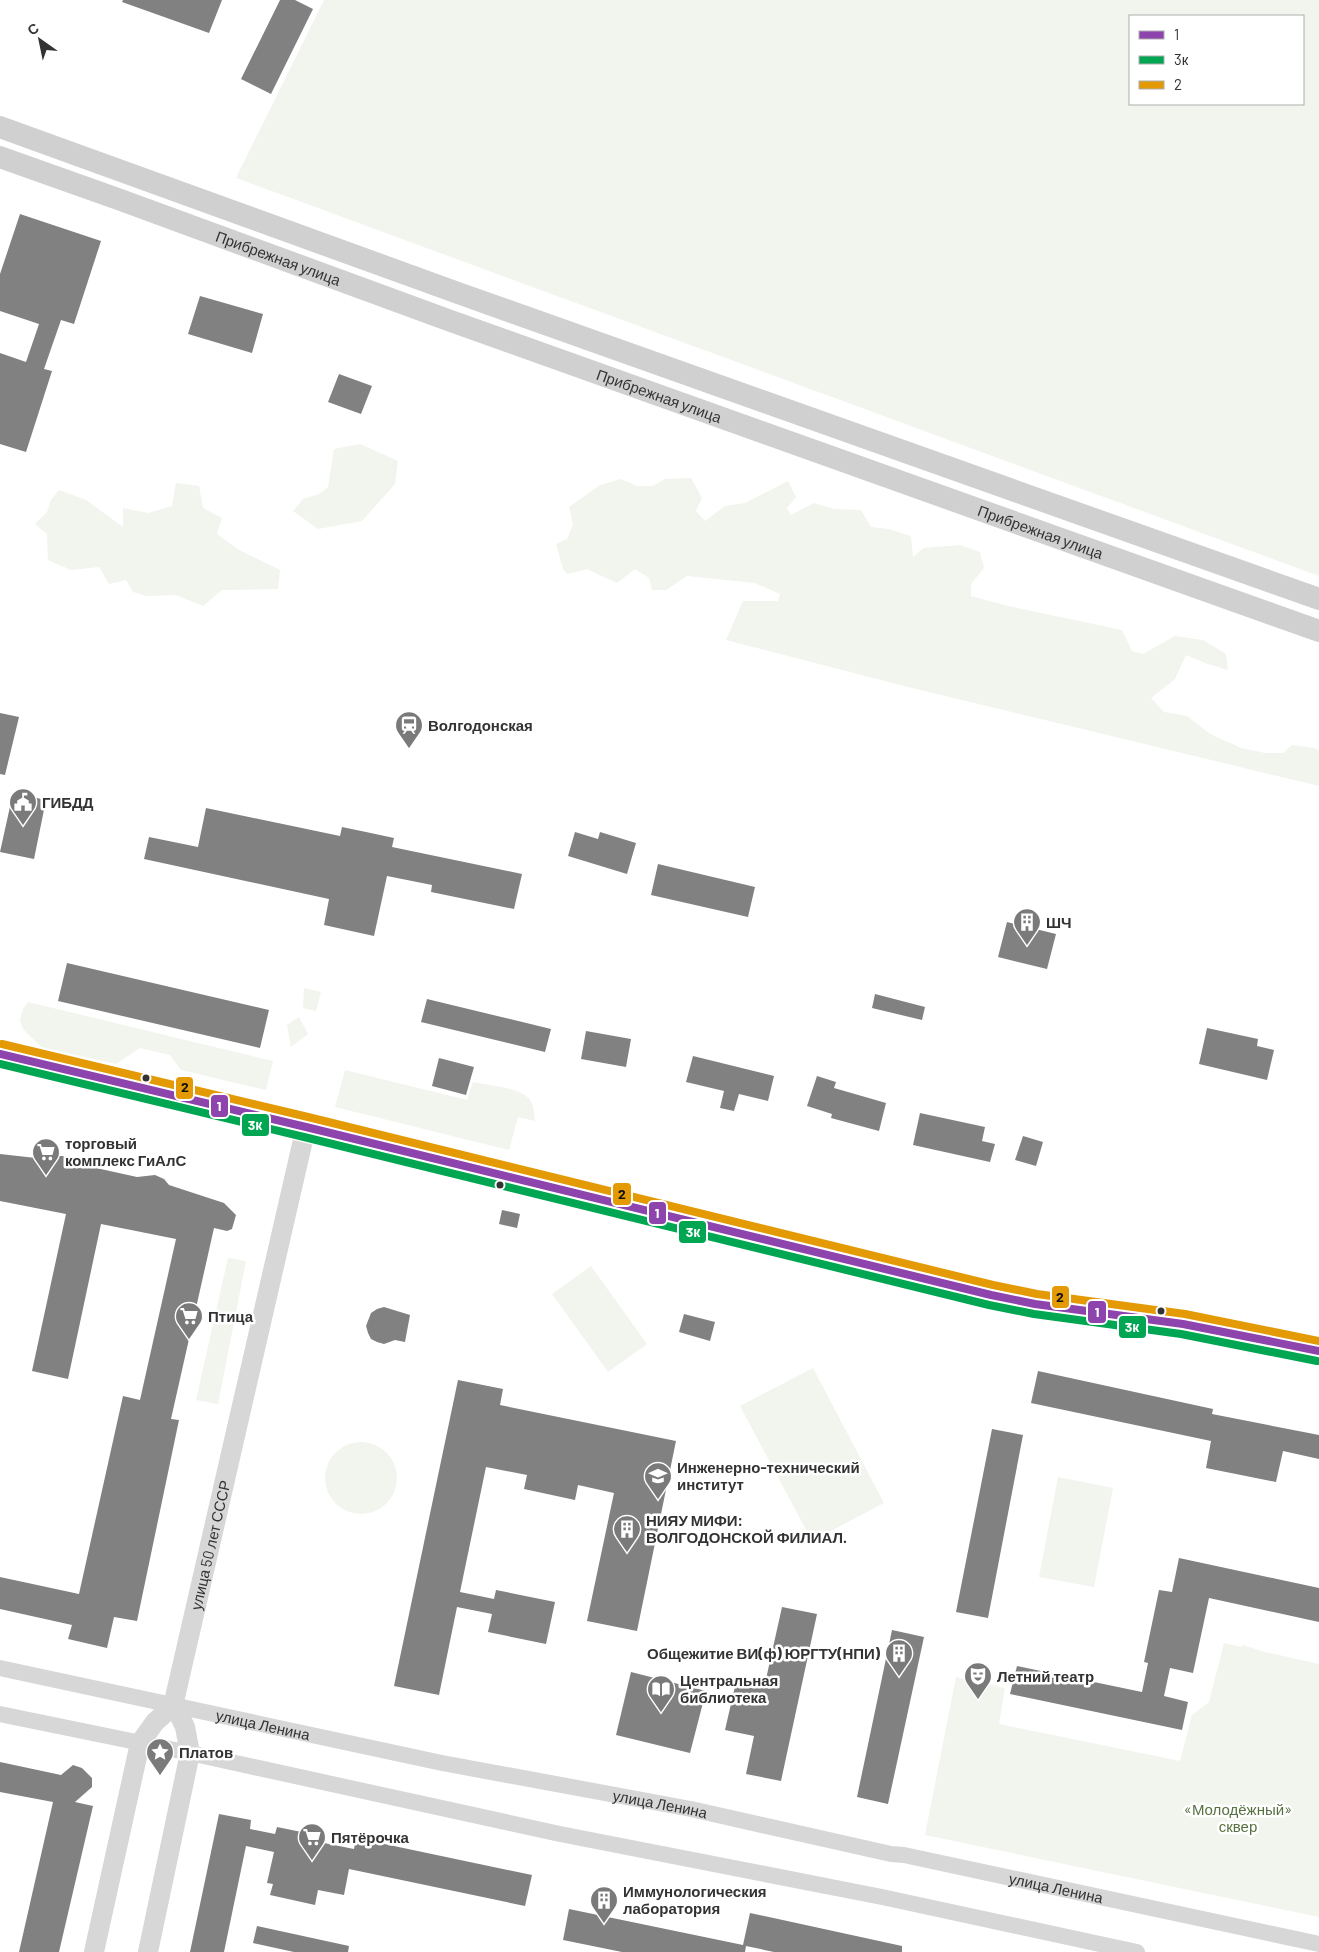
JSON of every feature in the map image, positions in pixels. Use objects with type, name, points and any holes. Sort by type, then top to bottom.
[{"type":"main road","name":"Прибрежная улица","points":[[0,127],[476,300],[1319,599]]},
{"type":"main road","name":"Прибрежная улица","points":[[0,157],[467,327],[1319,631]]},
{"type":"main road","points":[[0,1054],[991,1295],[1035,1304],[1183,1324],[1319,1350]]},
{"type":"street","name":"улица 50 лет СССР","points":[[174,1706],[306,1127]]},
{"type":"street","name":"улица Ленина","points":[[0,1668],[442,1763],[690,1809],[882,1852],[904,1855],[1319,1944]]},
{"type":"street","points":[[94,1952],[140,1743],[155,1722],[174,1706],[185,1727],[190,1753],[148,1952]]},
{"type":"street","points":[[0,1714],[190,1753],[560,1834],[882,1896],[1137,1952]]},
{"type":"green space","points":[[324,0],[1319,0],[1319,576],[236,178]]},
{"type":"green space","points":[[360,444],[398,461],[395,484],[362,521],[318,529],[293,511],[303,499],[319,494],[328,487],[334,449]]},
{"type":"green space","points":[[691,478],[702,498],[696,511],[705,521],[725,506],[745,503],[788,481],[796,497],[787,508],[791,515],[814,503],[834,509],[861,510],[871,527],[888,529],[911,536],[913,557],[923,548],[960,545],[980,552],[984,568],[971,584],[971,596],[1008,606],[1122,630],[1132,651],[1143,654],[1175,636],[1203,640],[1226,654],[1228,670],[1186,655],[1175,679],[1151,698],[1164,712],[1187,716],[1210,734],[1241,748],[1265,753],[1283,753],[1292,745],[1315,748],[1319,751],[1319,786],[904,686],[726,640],[743,601],[778,601],[780,594],[755,583],[687,576],[666,590],[652,590],[649,578],[635,569],[617,583],[587,569],[568,574],[563,569],[556,544],[567,539],[573,524],[569,507],[600,485],[621,479],[637,486],[653,486],[665,479]]},
{"type":"green space","points":[[176,483],[199,486],[203,508],[222,518],[217,534],[239,550],[280,570],[278,589],[222,590],[203,606],[176,595],[147,596],[133,592],[126,580],[109,584],[99,567],[71,570],[48,560],[47,534],[35,524],[47,512],[51,500],[59,490],[86,500],[123,527],[123,508],[148,513],[172,506]]},
{"type":"green space","points":[[304,988],[321,992],[316,1011],[303,1008]]},
{"type":"green space","points":[[28,1002],[273,1061],[266,1090],[181,1070],[170,1055],[140,1048],[116,1064],[41,1047],[23,1029],[20,1020],[23,1009]]},
{"type":"green space","points":[[299,1017],[308,1034],[291,1047],[287,1025]]},
{"type":"green space","points":[[345,1070],[467,1100],[473,1082],[508,1088],[529,1098],[533,1107],[535,1121],[518,1117],[509,1150],[335,1107]]},
{"type":"green space","points":[[228,1258],[246,1261],[218,1404],[196,1400]]},
{"type":"green space","points":[[591,1266],[647,1344],[608,1372],[552,1294]]},
{"type":"green space","points":[[813,1368],[884,1503],[812,1541],[740,1406]]},
{"type":"green space","points":[[361,1442],[381,1448],[391,1458],[397,1478],[391,1498],[381,1508],[361,1514],[341,1508],[331,1498],[325,1478],[331,1458],[341,1448]]},
{"type":"green space","points":[[1058,1477],[1113,1488],[1094,1587],[1039,1577]]},
{"type":"green space","name":"«Молодёжный» сквер","points":[[1224,1643],[1242,1647],[1243,1645],[1319,1664],[1319,1917],[925,1835],[956,1677],[1005,1688],[999,1724],[1180,1761],[1192,1715],[1209,1702]]},
{"type":"building","points":[[123,0],[222,0],[209,33],[122,2]]},
{"type":"building","points":[[280,0],[295,0],[313,9],[271,94],[241,79]]},
{"type":"building","points":[[20,214],[101,241],[74,324],[61,320],[44,369],[52,371],[26,452],[0,444],[0,353],[26,362],[39,324],[0,311],[0,274]]},
{"type":"building","points":[[200,296],[263,314],[252,353],[188,334]]},
{"type":"building","points":[[339,374],[372,386],[361,414],[328,402]]},
{"type":"building","points":[[0,713],[19,717],[5,775],[0,774]]},
{"type":"building","name":"ГИБДД","points":[[13,793],[46,800],[34,859],[0,852]]},
{"type":"building","points":[[206,808],[340,836],[342,827],[366,832],[394,838],[392,847],[522,874],[514,909],[431,892],[432,885],[387,876],[374,936],[324,925],[329,899],[144,859],[149,837],[198,847]]},
{"type":"building","points":[[575,832],[598,839],[600,832],[636,843],[627,874],[568,856]]},
{"type":"building","points":[[658,864],[755,887],[748,917],[651,895]]},
{"type":"building","name":"ШЧ","points":[[1007,922],[1056,934],[1047,969],[998,957]]},
{"type":"building","points":[[67,963],[269,1010],[260,1048],[58,1001]]},
{"type":"building","points":[[875,994],[925,1007],[922,1020],[872,1008]]},
{"type":"building","points":[[427,999],[551,1029],[545,1052],[421,1022]]},
{"type":"building","points":[[1207,1028],[1258,1039],[1257,1046],[1274,1050],[1267,1080],[1199,1064]]},
{"type":"building","points":[[586,1031],[631,1039],[626,1067],[581,1059]]},
{"type":"building","points":[[693,1056],[774,1076],[768,1101],[739,1094],[734,1111],[720,1108],[724,1091],[686,1082]]},
{"type":"building","points":[[439,1058],[474,1067],[466,1095],[432,1086]]},
{"type":"building","points":[[817,1076],[836,1082],[834,1088],[886,1103],[879,1131],[831,1118],[832,1114],[807,1106]]},
{"type":"building","points":[[920,1113],[985,1127],[982,1141],[995,1144],[990,1162],[913,1145]]},
{"type":"building","points":[[1023,1136],[1043,1142],[1036,1166],[1015,1160]]},
{"type":"building","points":[[0,1154],[45,1159],[53,1156],[62,1156],[71,1158],[78,1164],[137,1177],[155,1175],[164,1179],[169,1185],[224,1203],[236,1215],[232,1229],[227,1231],[214,1228],[171,1419],[179,1420],[137,1621],[114,1617],[107,1648],[68,1639],[72,1625],[0,1609],[0,1577],[79,1594],[123,1396],[140,1400],[176,1239],[101,1224],[68,1379],[32,1371],[66,1214],[0,1201]]},
{"type":"building","points":[[502,1210],[520,1214],[517,1228],[499,1224]]},
{"type":"building","points":[[384,1307],[410,1315],[405,1342],[395,1340],[384,1344],[371,1339],[366,1326],[371,1313]]},
{"type":"building","points":[[684,1314],[715,1322],[710,1341],[679,1332]]},
{"type":"building","points":[[1038,1371],[1213,1409],[1212,1414],[1319,1435],[1319,1459],[1283,1451],[1276,1482],[1206,1468],[1211,1441],[1031,1403]]},
{"type":"building","name":"НИЯУ МИФИ: ВОЛГОДОНСКОЙ ФИЛИАЛ.","points":[[458,1380],[503,1389],[500,1405],[676,1441],[637,1631],[587,1621],[614,1493],[578,1485],[575,1500],[524,1489],[527,1475],[486,1467],[460,1592],[494,1599],[496,1590],[555,1602],[546,1644],[488,1632],[492,1614],[457,1607],[439,1695],[394,1686]]},
{"type":"building","points":[[992,1429],[1023,1435],[988,1618],[956,1612]]},
{"type":"building","points":[[1179,1558],[1319,1588],[1319,1622],[1209,1598],[1193,1673],[1170,1668],[1164,1696],[1188,1702],[1182,1730],[1010,1694],[1017,1666],[1142,1692],[1148,1663],[1144,1662],[1159,1590],[1172,1592]]},
{"type":"building","points":[[782,1607],[817,1614],[781,1781],[746,1774],[754,1736],[725,1730],[736,1682],[764,1688]]},
{"type":"building","name":"Общежитие ВИ(ф) ЮРГТУ(НПИ)","points":[[892,1630],[924,1637],[888,1804],[857,1797]]},
{"type":"building","name":"Центральная библиотека","points":[[631,1672],[706,1691],[690,1753],[616,1735]]},
{"type":"building","points":[[0,1762],[61,1775],[73,1765],[82,1768],[92,1778],[92,1787],[75,1802],[93,1806],[59,1952],[19,1952],[53,1802],[0,1792]]},
{"type":"building","points":[[219,1814],[251,1820],[250,1829],[275,1834],[277,1827],[326,1837],[324,1843],[354,1849],[356,1838],[532,1875],[525,1906],[349,1869],[344,1895],[318,1890],[315,1905],[270,1895],[273,1884],[267,1883],[274,1852],[246,1846],[224,1952],[190,1952]]},
{"type":"building","points":[[569,1909],[743,1945],[750,1913],[902,1946],[902,1952],[774,1952],[746,1946],[745,1952],[622,1952],[563,1940]]},
{"type":"building","points":[[257,1926],[349,1946],[348,1952],[294,1952],[253,1943]]},
{"type":"transit line","name":"2","points":[[2,1044],[993,1285],[1037,1294],[1185,1314],[1319,1341]]},
{"type":"transit line","name":"1","points":[[0,1054],[991,1295],[1035,1304],[1183,1324],[1319,1351]]},
{"type":"transit line","name":"3к","points":[[0,1064],[989,1305],[1034,1314],[1181,1334],[1317,1361]]},
{"type":"place","name":"Волгодонская","points":[[409,749]]},
{"type":"place","name":"ГИБДД","points":[[23,826]]},
{"type":"place","name":"ШЧ","points":[[1027,946]]},
{"type":"place","name":"торговый комплекс ГиАлС","points":[[46,1176]]},
{"type":"place","name":"Птица","points":[[189,1340]]},
{"type":"place","name":"Инженерно-технический институт","points":[[658,1500]]},
{"type":"place","name":"НИЯУ МИФИ: ВОЛГОДОНСКОЙ ФИЛИАЛ.","points":[[627,1553]]},
{"type":"place","name":"Общежитие ВИ(ф) ЮРГТУ(НПИ)","points":[[899,1677]]},
{"type":"place","name":"Летний театр","points":[[978,1700]]},
{"type":"place","name":"Центральная библиотека","points":[[661,1713]]},
{"type":"place","name":"Платов","points":[[160,1776]]},
{"type":"place","name":"Пятёрочка","points":[[312,1861]]},
{"type":"place","name":"Иммунологическия лаборатория","points":[[604,1924]]}]
